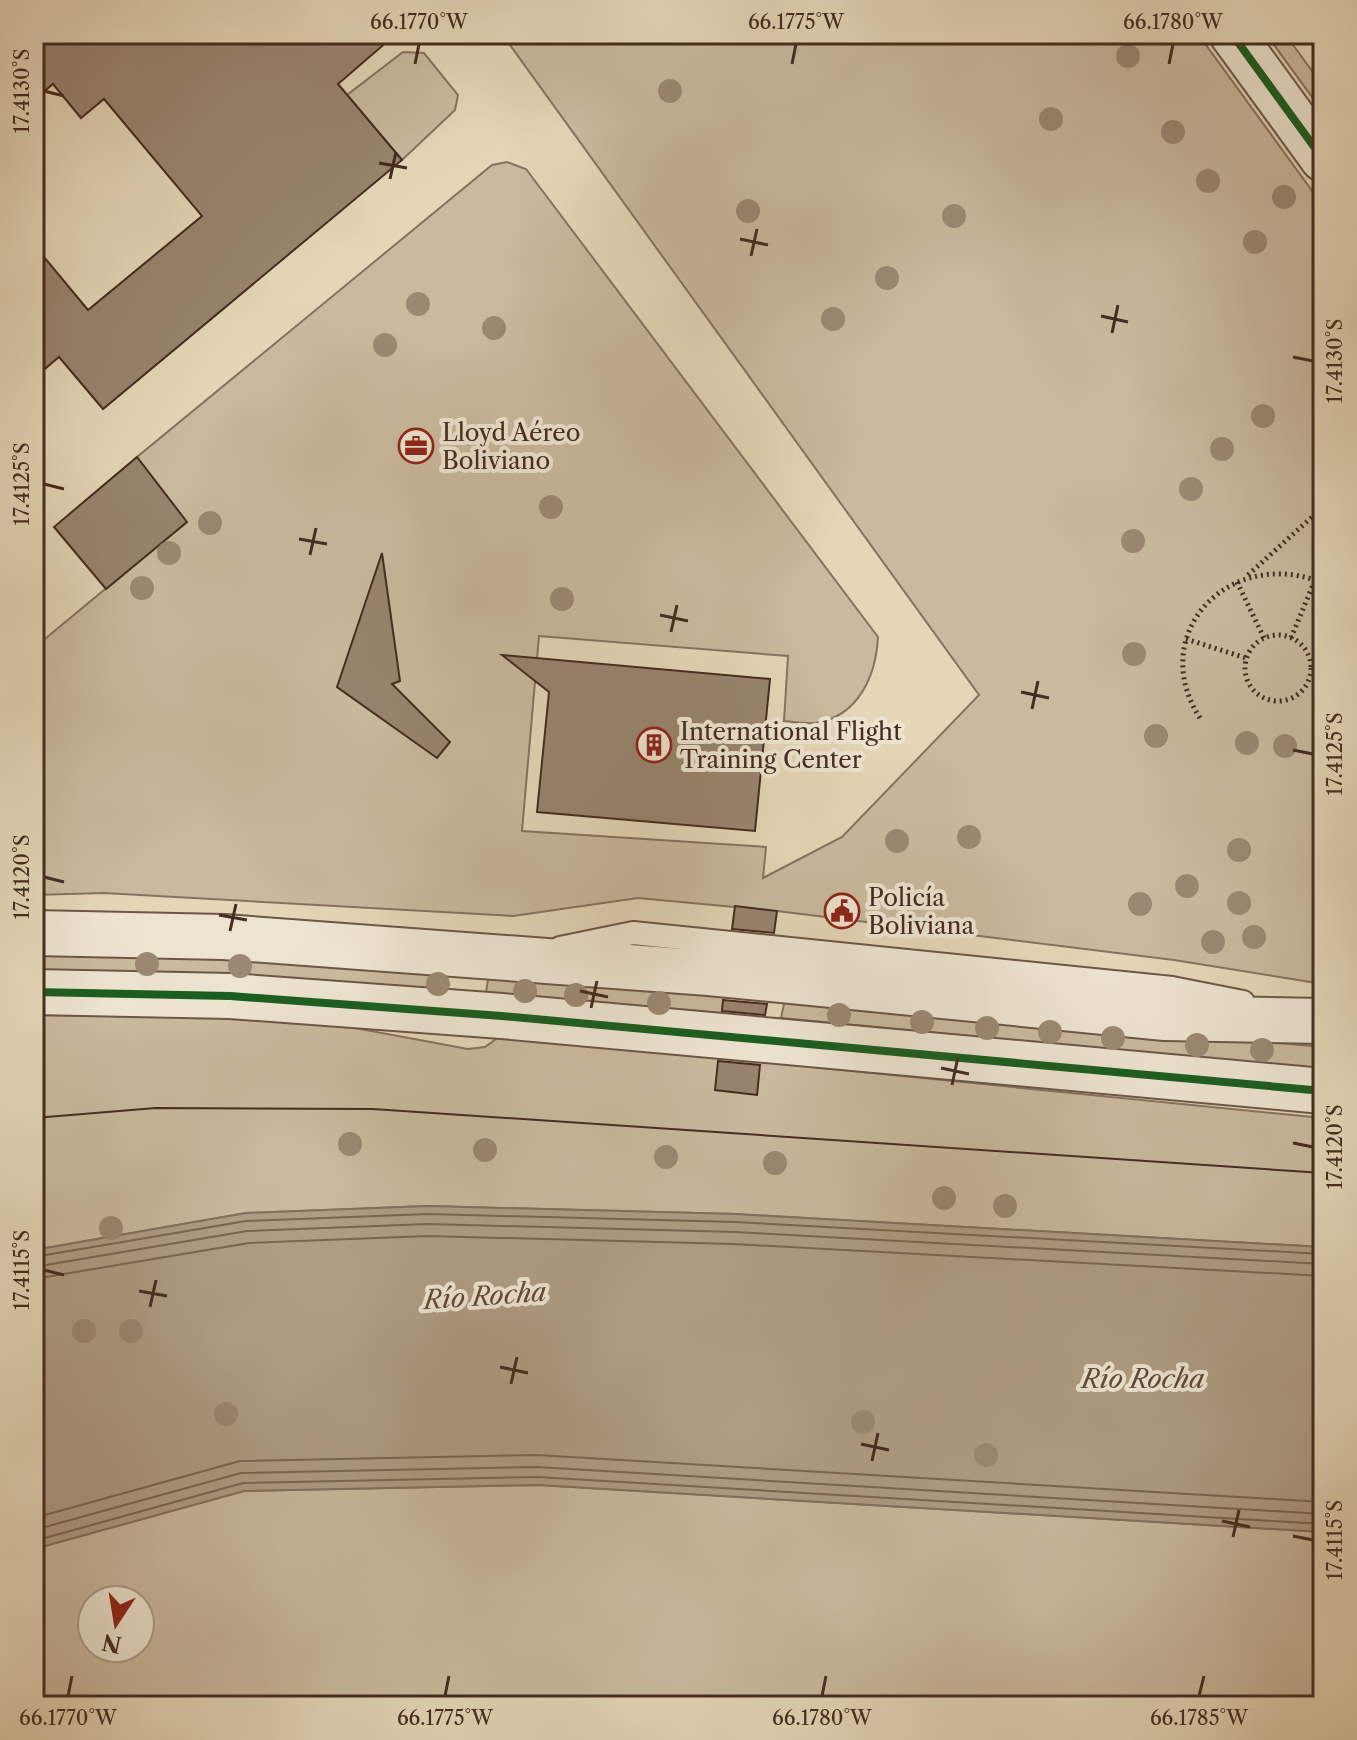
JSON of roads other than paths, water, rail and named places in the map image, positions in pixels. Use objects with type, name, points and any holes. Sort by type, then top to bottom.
[{"type":"street","points":[[1232,34],[1323,159]]},
{"type":"street","points":[[34,933],[224,937],[709,973],[1165,1018],[1323,1020]]},
{"type":"street","points":[[465,1013],[489,958]]},
{"type":"street","points":[[34,992],[230,996],[465,1013],[1323,1091]]},
{"type":"water","name":"Río Rocha","points":[[428,1206],[735,1214],[1323,1247],[1323,1532],[538,1485],[244,1491],[34,1549],[34,1250],[246,1213]]},
{"type":"tram line","points":[[34,1118],[156,1108],[373,1109],[1323,1173]]},
{"type":"place","name":"Lloyd Aéreo Boliviano","points":[[416,446]]},
{"type":"place","name":"International Flight Training Center","points":[[654,745]]},
{"type":"place","name":"Policía Boliviana","points":[[842,911]]}]
